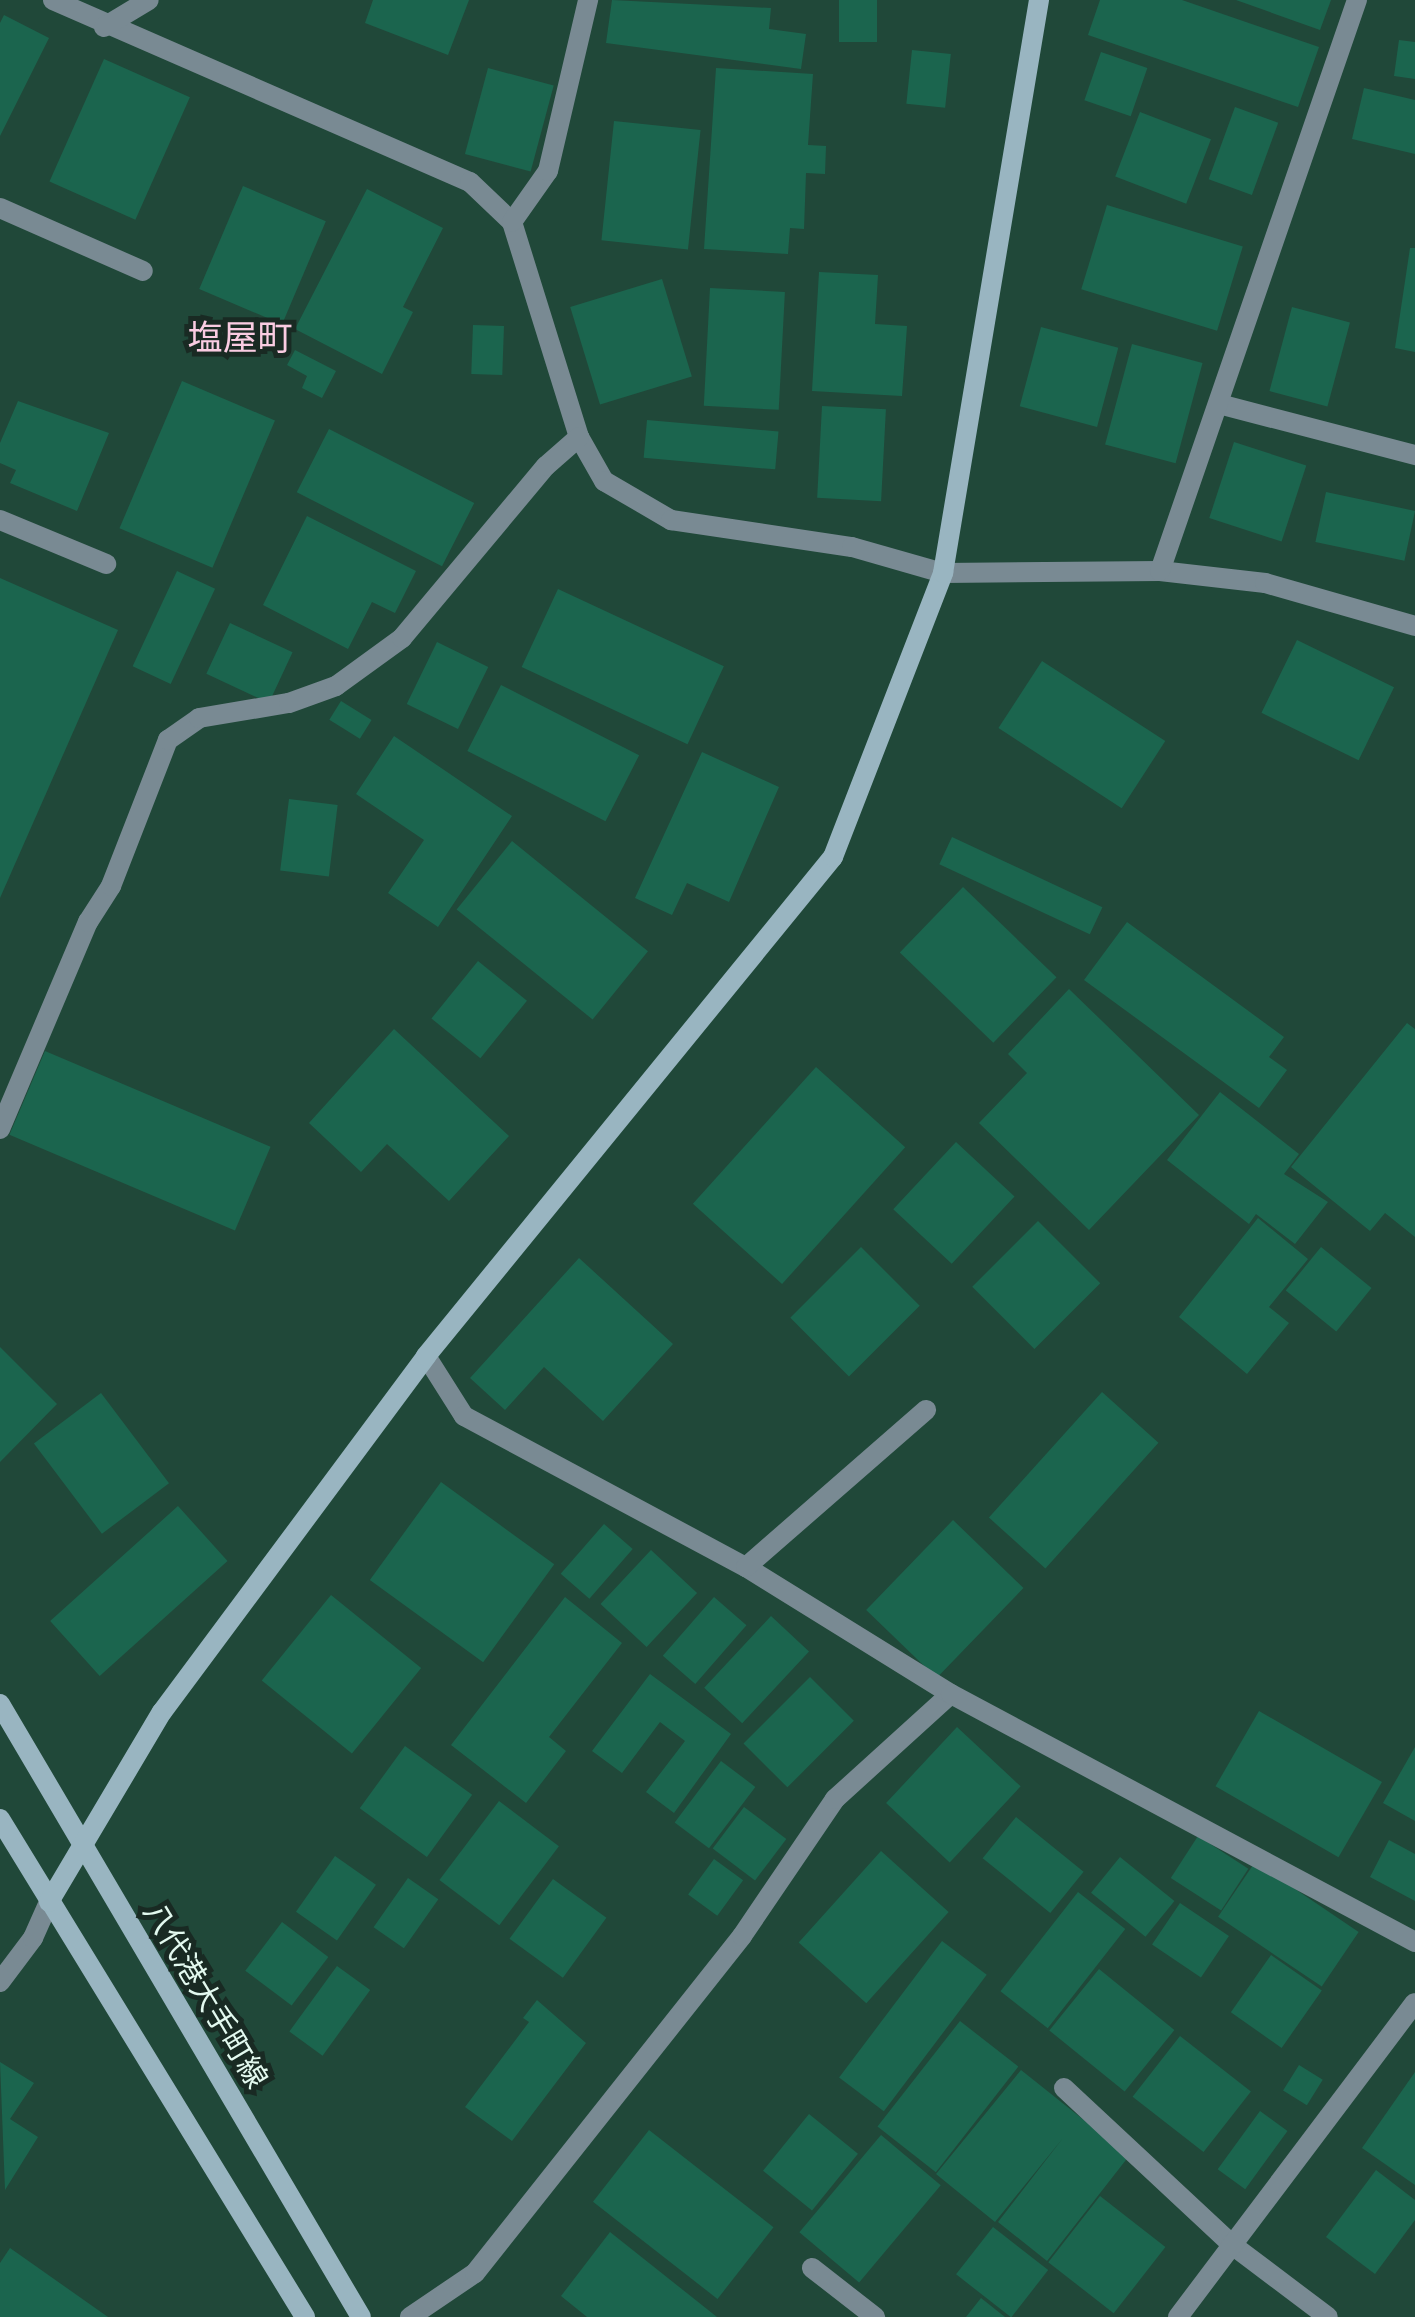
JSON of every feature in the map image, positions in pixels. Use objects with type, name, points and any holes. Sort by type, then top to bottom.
[{"type":"street","points":[[52,0],[104,28],[470,182],[512,222],[579,437],[604,481],[671,520],[852,547],[943,573],[1160,571],[1265,583],[1415,626]]},
{"type":"street","points":[[104,28],[149,0]]},
{"type":"street","points":[[512,222],[548,172],[588,0]]},
{"type":"street","points":[[0,1982],[33,1938],[81,1842],[162,1712],[426,1356],[833,857],[943,573],[1039,0]]},
{"type":"street","points":[[1160,571],[1357,0]]},
{"type":"street","points":[[0,208],[143,271]]},
{"type":"street","points":[[1219,404],[1415,455]]},
{"type":"street","points":[[0,1129],[88,922],[112,886],[168,740],[199,718],[289,703],[336,686],[402,638],[546,466],[579,437]]},
{"type":"street","points":[[0,520],[106,564]]},
{"type":"street","points":[[426,1356],[464,1416],[746,1566],[951,1694],[1415,1942]]},
{"type":"street","points":[[746,1566],[926,1410]]},
{"type":"street","points":[[410,2317],[475,2274],[742,1936],[835,1798],[951,1694]]},
{"type":"street","name":"八代港大手町線","points":[[0,1704],[361,2317]]},
{"type":"street","points":[[0,1819],[305,2317]]},
{"type":"street","points":[[1178,2317],[1415,2002]]},
{"type":"street","points":[[1064,2088],[1231,2244],[1328,2317]]},
{"type":"street","points":[[812,2268],[875,2317]]},
{"type":"building","points":[[373,0],[469,0],[448,55],[365,23]]},
{"type":"building","points":[[612,0],[771,8],[769,29],[806,34],[801,69],[606,43]]},
{"type":"building","points":[[839,0],[877,0],[877,42],[839,42]]},
{"type":"building","points":[[1100,0],[1182,0],[1319,47],[1298,107],[1088,35]]},
{"type":"building","points":[[1236,0],[1331,0],[1320,30]]},
{"type":"building","points":[[4,15],[49,38],[0,136],[0,23]]},
{"type":"building","points":[[1399,40],[1415,42],[1415,79],[1394,76]]},
{"type":"building","points":[[912,50],[951,54],[945,108],[906,104]]},
{"type":"building","points":[[1101,52],[1147,68],[1131,116],[1084,100]]},
{"type":"building","points":[[104,59],[190,97],[135,220],[49,181]]},
{"type":"building","points":[[488,68],[554,86],[531,172],[465,154]]},
{"type":"building","points":[[716,68],[813,74],[808,145],[826,146],[825,174],[806,173],[804,229],[790,228],[788,254],[704,249]]},
{"type":"building","points":[[1364,88],[1415,100],[1415,154],[1352,139]]},
{"type":"building","points":[[1235,107],[1278,123],[1252,195],[1209,179]]},
{"type":"building","points":[[1140,112],[1211,139],[1186,204],[1115,176]]},
{"type":"building","points":[[614,121],[701,130],[688,249],[601,240]]},
{"type":"building","points":[[243,186],[326,221],[282,324],[199,289]]},
{"type":"building","points":[[367,189],[443,228],[403,307],[413,312],[382,374],[295,329]]},
{"type":"building","points":[[1107,205],[1243,247],[1217,331],[1081,289]]},
{"type":"building","points":[[1410,248],[1415,248],[1415,352],[1395,348]]},
{"type":"building","points":[[819,272],[878,275],[875,324],[907,326],[902,396],[812,391]]},
{"type":"building","points":[[662,279],[692,377],[600,405],[570,307]]},
{"type":"building","points":[[710,288],[785,292],[779,410],[704,406]]},
{"type":"building","points":[[1292,307],[1350,323],[1327,407],[1269,391]]},
{"type":"building","points":[[473,325],[504,326],[502,375],[471,374]]},
{"type":"building","points":[[1041,327],[1118,348],[1097,427],[1020,406]]},
{"type":"building","points":[[1132,344],[1203,363],[1176,463],[1105,444]]},
{"type":"building","points":[[295,350],[336,371],[322,398],[302,388],[307,376],[287,365]]},
{"type":"building","points":[[182,381],[275,420],[212,568],[119,528]]},
{"type":"building","points":[[18,401],[109,433],[77,511],[10,483],[16,470],[0,463],[0,443]]},
{"type":"building","points":[[822,406],[886,409],[881,501],[817,498]]},
{"type":"building","points":[[647,420],[778,432],[775,469],[644,458]]},
{"type":"building","points":[[329,429],[474,503],[442,566],[297,492]]},
{"type":"building","points":[[1234,442],[1306,465],[1282,542],[1209,518]]},
{"type":"building","points":[[1326,492],[1415,511],[1404,561],[1315,542]]},
{"type":"building","points":[[307,516],[416,571],[395,613],[372,602],[348,649],[263,605]]},
{"type":"building","points":[[177,571],[215,589],[171,684],[133,666]]},
{"type":"building","points":[[0,578],[118,630],[0,898]]},
{"type":"building","points":[[558,589],[724,666],[688,744],[522,667]]},
{"type":"building","points":[[230,623],[293,652],[269,703],[206,674]]},
{"type":"building","points":[[1297,640],[1394,687],[1359,760],[1261,713]]},
{"type":"building","points":[[437,642],[488,667],[458,729],[407,704]]},
{"type":"building","points":[[1042,661],[1165,741],[1122,808],[998,728]]},
{"type":"building","points":[[501,685],[639,755],[606,821],[467,751]]},
{"type":"building","points":[[341,701],[372,720],[360,739],[329,720]]},
{"type":"building","points":[[394,736],[512,816],[438,927],[388,893],[424,840],[356,794]]},
{"type":"building","points":[[702,752],[779,787],[729,902],[687,883],[672,915],[635,898]]},
{"type":"building","points":[[289,799],[338,805],[329,876],[280,870]]},
{"type":"building","points":[[952,837],[1102,907],[1090,934],[939,864]]},
{"type":"building","points":[[512,841],[648,951],[593,1020],[457,909]]},
{"type":"building","points":[[963,887],[1057,977],[993,1043],[900,952]]},
{"type":"building","points":[[1127,922],[1284,1037],[1269,1057],[1287,1070],[1259,1108],[1084,980]]},
{"type":"building","points":[[478,961],[527,1001],[480,1058],[431,1019]]},
{"type":"building","points":[[1069,989],[1199,1115],[1089,1230],[979,1123],[1027,1073],[1008,1054]]},
{"type":"building","points":[[1407,1023],[1415,1029],[1415,1237],[1385,1213],[1370,1231],[1291,1167]]},
{"type":"building","points":[[394,1029],[509,1136],[449,1201],[387,1144],[361,1172],[309,1123]]},
{"type":"building","points":[[45,1051],[271,1147],[235,1230],[9,1135]]},
{"type":"building","points":[[816,1067],[905,1147],[782,1284],[693,1204]]},
{"type":"building","points":[[1220,1092],[1299,1154],[1284,1174],[1328,1202],[1295,1244],[1256,1214],[1249,1224],[1167,1160]]},
{"type":"building","points":[[956,1142],[1015,1197],[952,1264],[893,1209]]},
{"type":"building","points":[[1258,1218],[1308,1259],[1269,1307],[1289,1323],[1247,1374],[1179,1317]]},
{"type":"building","points":[[1038,1221],[1100,1283],[1034,1349],[972,1287]]},
{"type":"building","points":[[861,1247],[920,1306],[849,1376],[790,1318]]},
{"type":"building","points":[[1321,1247],[1372,1288],[1336,1331],[1286,1291]]},
{"type":"building","points":[[579,1258],[673,1344],[603,1421],[544,1367],[505,1410],[470,1378]]},
{"type":"building","points":[[0,1347],[57,1404],[0,1462]]},
{"type":"building","points":[[1102,1392],[1158,1443],[1045,1568],[989,1518]]},
{"type":"building","points":[[101,1393],[169,1483],[102,1534],[34,1444]]},
{"type":"building","points":[[441,1482],[554,1564],[483,1662],[370,1580]]},
{"type":"building","points":[[178,1506],[228,1561],[100,1676],[50,1621]]},
{"type":"building","points":[[953,1520],[1023,1588],[937,1678],[866,1610]]},
{"type":"building","points":[[604,1524],[633,1549],[589,1599],[561,1574]]},
{"type":"building","points":[[651,1550],[697,1593],[647,1647],[601,1604]]},
{"type":"building","points":[[331,1595],[421,1668],[352,1753],[262,1680]]},
{"type":"building","points":[[565,1597],[622,1643],[549,1737],[566,1751],[526,1803],[451,1745]]},
{"type":"building","points":[[714,1597],[746,1625],[695,1684],[663,1656]]},
{"type":"building","points":[[771,1616],[809,1651],[742,1723],[704,1688]]},
{"type":"building","points":[[650,1674],[731,1734],[674,1813],[646,1792],[685,1741],[660,1722],[622,1773],[592,1751]]},
{"type":"building","points":[[810,1677],[854,1721],[787,1787],[744,1743]]},
{"type":"building","points":[[1259,1711],[1382,1782],[1338,1857],[1216,1786]]},
{"type":"building","points":[[957,1727],[1021,1786],[950,1862],[886,1803]]},
{"type":"building","points":[[405,1746],[472,1795],[427,1857],[360,1808]]},
{"type":"building","points":[[1415,1747],[1415,1821],[1383,1803]]},
{"type":"building","points":[[721,1761],[755,1787],[709,1848],[675,1822]]},
{"type":"building","points":[[499,1801],[559,1846],[499,1925],[439,1880]]},
{"type":"building","points":[[744,1807],[786,1839],[755,1880],[713,1849]]},
{"type":"building","points":[[1016,1817],[1084,1872],[1050,1913],[983,1858]]},
{"type":"building","points":[[1198,1836],[1248,1869],[1221,1911],[1171,1878]]},
{"type":"building","points":[[1389,1840],[1415,1854],[1415,1901],[1370,1877]]},
{"type":"building","points":[[881,1851],[949,1912],[866,2003],[799,1942]]},
{"type":"building","points":[[335,1856],[376,1885],[337,1940],[296,1912]]},
{"type":"building","points":[[1120,1857],[1174,1901],[1145,1937],[1091,1893]]},
{"type":"building","points":[[714,1859],[743,1880],[717,1916],[688,1895]]},
{"type":"building","points":[[1255,1862],[1359,1932],[1322,1987],[1218,1917]]},
{"type":"building","points":[[408,1878],[438,1899],[404,1948],[374,1927]]},
{"type":"building","points":[[553,1879],[606,1918],[563,1978],[510,1939]]},
{"type":"building","points":[[1078,1892],[1125,1929],[1048,2028],[1000,1991]]},
{"type":"building","points":[[1180,1903],[1229,1936],[1201,1977],[1152,1944]]},
{"type":"building","points":[[282,1922],[328,1957],[292,2006],[245,1971]]},
{"type":"building","points":[[942,1941],[987,1975],[884,2111],[839,2078]]},
{"type":"building","points":[[1271,1955],[1322,1991],[1282,2048],[1231,2012]]},
{"type":"building","points":[[337,1966],[370,1990],[323,2056],[289,2032]]},
{"type":"building","points":[[1099,1969],[1174,2030],[1125,2091],[1049,2030]]},
{"type":"building","points":[[537,2000],[586,2043],[512,2141],[465,2107],[529,2022],[523,2018]]},
{"type":"building","points":[[960,2021],[1018,2067],[936,2172],[878,2127]]},
{"type":"building","points":[[1180,2036],[1251,2091],[1204,2152],[1133,2097]]},
{"type":"building","points":[[0,2062],[34,2083],[10,2119],[38,2137],[5,2190]]},
{"type":"building","points":[[1299,2065],[1323,2080],[1307,2105],[1283,2090]]},
{"type":"building","points":[[1021,2070],[1129,2156],[1047,2261],[998,2222],[1063,2138],[995,2222],[936,2174]]},
{"type":"building","points":[[1415,2072],[1415,2185],[1362,2148]]},
{"type":"building","points":[[1260,2111],[1288,2131],[1245,2189],[1218,2169]]},
{"type":"building","points":[[809,2114],[858,2154],[812,2210],[763,2171]]},
{"type":"building","points":[[649,2130],[774,2227],[717,2299],[593,2202]]},
{"type":"building","points":[[881,2135],[941,2185],[859,2282],[799,2232]]},
{"type":"building","points":[[1376,2170],[1415,2200],[1415,2220],[1375,2274],[1326,2237]]},
{"type":"building","points":[[1100,2196],[1165,2247],[1114,2313],[1048,2262]]},
{"type":"building","points":[[993,2227],[1048,2270],[1012,2317],[956,2274]]},
{"type":"building","points":[[610,2232],[717,2317],[587,2317],[561,2296]]},
{"type":"building","points":[[10,2248],[108,2317],[0,2317],[0,2263]]},
{"type":"building","points":[[981,2298],[1005,2317],[966,2317]]},
{"type":"district","name":"塩屋町","points":[[240,337]]}]
